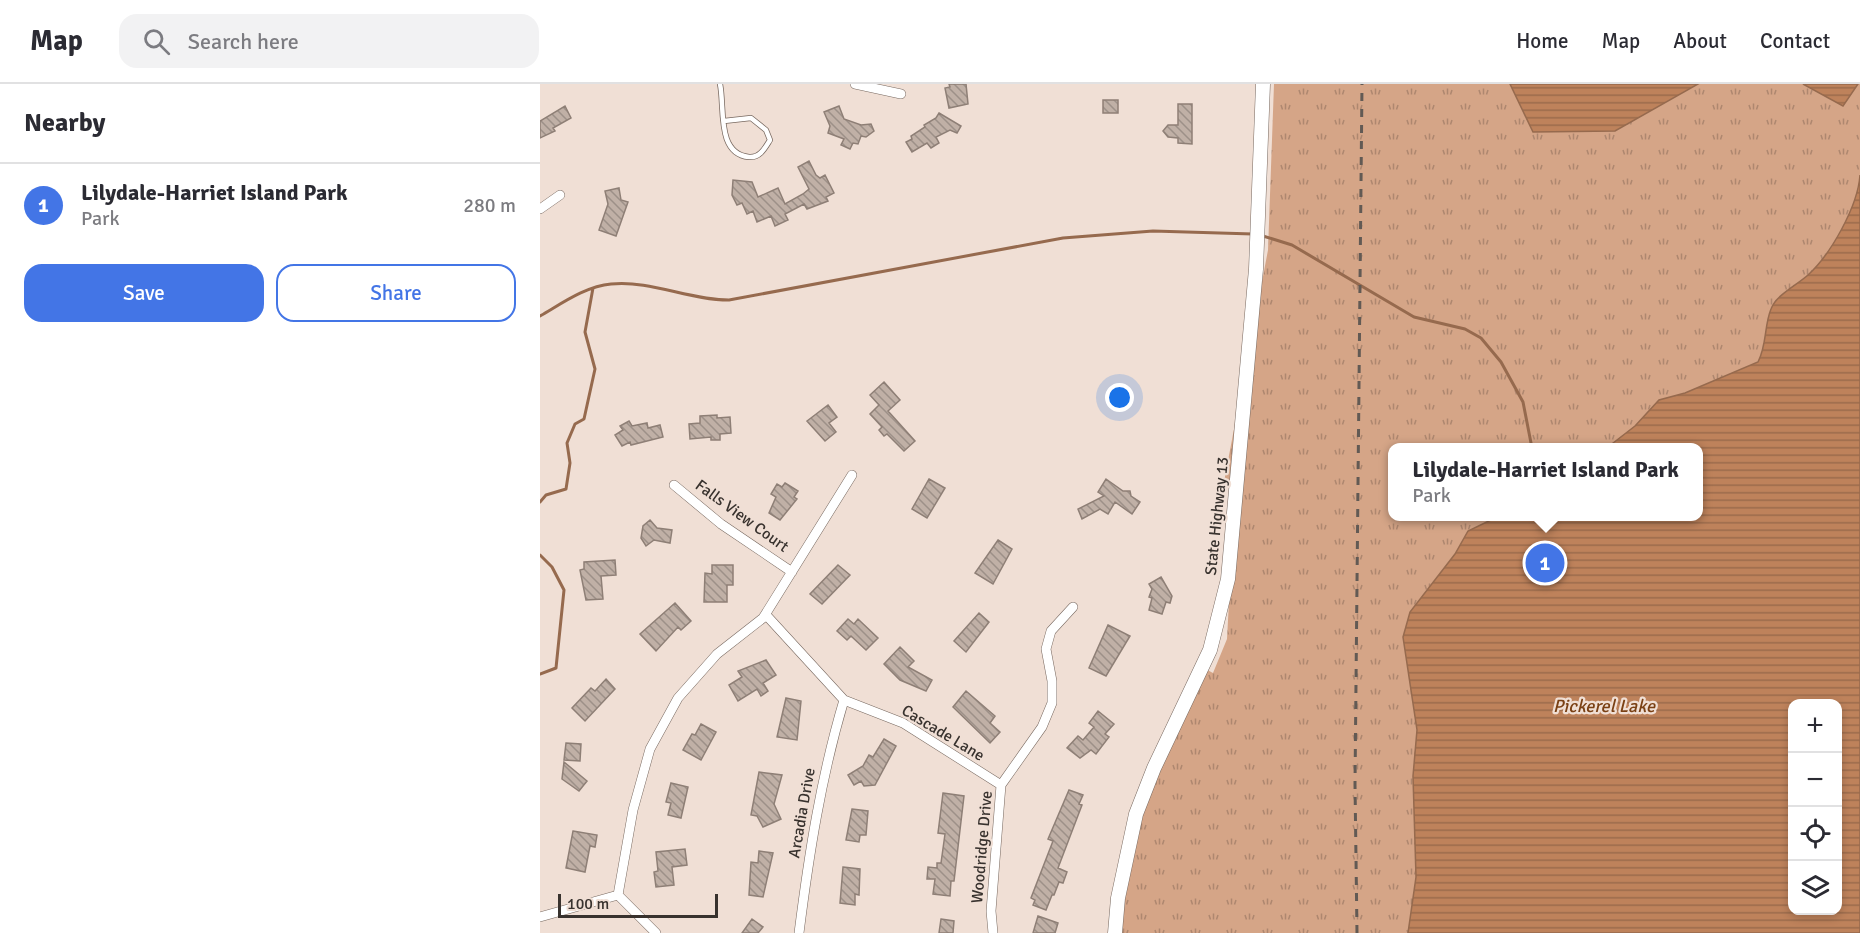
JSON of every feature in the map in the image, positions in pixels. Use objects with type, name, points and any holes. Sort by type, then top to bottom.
[{"type":"street","points":[[855,84],[901,94]]},
{"type":"street","name":"State Highway 13","points":[[1115,933],[1118,898],[1136,814],[1154,768],[1210,650],[1228,579],[1256,269],[1263,84]]},
{"type":"street","points":[[540,209],[560,195]]},
{"type":"street","points":[[618,895],[633,810],[650,749],[678,698],[717,654],[763,618],[852,475]]},
{"type":"street","name":"Falls View Court","points":[[674,484],[721,524],[792,572]]},
{"type":"street","name":"Woodridge Drive","points":[[993,933],[991,911],[1001,785],[1042,727],[1052,704],[1046,650],[1051,631],[1073,607]]},
{"type":"street","name":"Cascade Lane","points":[[763,618],[766,616],[844,700],[903,723],[1001,785]]},
{"type":"street","name":"Arcadia Drive","points":[[799,933],[809,854],[827,758],[844,700]]},
{"type":"street","points":[[540,917],[618,895]]},
{"type":"street","points":[[618,895],[656,933]]},
{"type":"lane","points":[[720,84],[724,136],[731,148],[745,157],[754,158],[764,151],[770,140],[766,130],[751,118],[724,121]]},
{"type":"green space","points":[[1274,84],[1860,84],[1860,933],[1119,933],[1120,886],[1150,775],[1198,665],[1213,673],[1227,639],[1235,488],[1223,487],[1268,250]]},
{"type":"water","points":[[1510,84],[1698,84],[1615,131],[1533,132]]},
{"type":"water","points":[[1803,84],[1858,84],[1843,106]]},
{"type":"water","name":"Pickerel Lake","points":[[1860,175],[1860,933],[1408,933],[1416,877],[1413,776],[1417,730],[1403,637],[1410,612],[1455,554],[1468,531],[1489,521],[1703,521],[1703,443],[1613,443],[1635,426],[1659,400],[1685,393],[1758,362],[1763,349],[1769,315],[1774,304],[1817,266],[1849,215]]},
{"type":"building","points":[[949,84],[966,84],[968,104],[949,108],[945,88],[950,87]]},
{"type":"building","points":[[1103,100],[1118,100],[1118,113],[1103,113]]},
{"type":"building","points":[[1178,104],[1192,104],[1192,144],[1178,143],[1178,138],[1168,137],[1163,131],[1168,125],[1178,125]]},
{"type":"building","points":[[565,106],[571,118],[553,128],[555,131],[540,138],[540,121]]},
{"type":"building","points":[[839,106],[844,119],[861,125],[871,124],[874,131],[866,137],[861,136],[858,144],[853,143],[850,149],[841,145],[844,139],[828,133],[830,126],[824,112]]},
{"type":"building","points":[[939,113],[961,126],[957,133],[950,130],[936,137],[939,143],[931,148],[927,143],[912,152],[906,142]]},
{"type":"building","points":[[809,161],[816,175],[820,178],[825,175],[834,193],[826,197],[828,201],[807,209],[804,204],[785,214],[788,220],[775,226],[771,216],[757,222],[753,211],[747,214],[742,203],[737,205],[732,195],[733,180],[752,182],[758,197],[778,188],[785,204],[803,194],[809,189],[798,167]]},
{"type":"building","points":[[619,188],[621,200],[628,202],[616,236],[599,230],[608,204],[605,191]]},
{"type":"building","points":[[884,382],[900,400],[888,411],[915,441],[904,451],[887,434],[884,436],[879,430],[882,427],[870,414],[879,405],[870,395]]},
{"type":"building","points":[[828,405],[837,417],[829,423],[836,432],[825,441],[807,421]]},
{"type":"building","points":[[717,415],[717,418],[730,417],[731,433],[720,434],[720,440],[711,440],[711,437],[690,439],[689,424],[700,423],[700,416]]},
{"type":"building","points":[[629,421],[632,426],[647,423],[648,428],[660,425],[663,437],[631,445],[630,442],[622,446],[615,435],[623,430],[620,426]]},
{"type":"building","points":[[929,479],[945,488],[927,518],[912,509]]},
{"type":"building","points":[[1106,479],[1123,491],[1130,491],[1131,496],[1140,502],[1132,514],[1115,502],[1108,514],[1100,509],[1082,519],[1078,509],[1104,496],[1098,492]]},
{"type":"building","points":[[785,483],[798,491],[794,497],[797,499],[780,520],[769,513],[776,497],[771,494],[777,484],[782,487]]},
{"type":"building","points":[[650,520],[657,528],[672,530],[670,543],[654,540],[646,546],[641,538],[643,526]]},
{"type":"building","points":[[998,540],[1012,549],[993,584],[975,573]]},
{"type":"building","points":[[615,560],[616,575],[601,576],[603,599],[586,600],[580,570],[584,569],[584,562]]},
{"type":"building","points":[[712,565],[733,565],[733,585],[727,585],[727,602],[704,602],[705,573],[712,574]]},
{"type":"building","points":[[838,565],[850,575],[822,604],[810,594]]},
{"type":"building","points":[[1161,577],[1172,596],[1170,603],[1166,602],[1162,614],[1149,610],[1152,598],[1149,597],[1152,589],[1149,584]]},
{"type":"building","points":[[675,603],[691,621],[681,630],[678,627],[656,651],[640,634]]},
{"type":"building","points":[[979,613],[989,622],[966,652],[954,641]]},
{"type":"building","points":[[848,619],[854,624],[858,619],[878,638],[866,650],[851,636],[847,640],[837,631]]},
{"type":"building","points":[[1108,625],[1130,636],[1106,676],[1089,668]]},
{"type":"building","points":[[900,647],[914,661],[908,667],[932,680],[926,691],[900,680],[884,664]]},
{"type":"building","points":[[766,660],[776,675],[763,683],[768,691],[761,696],[757,689],[738,701],[729,685],[742,677],[738,671]]},
{"type":"building","points":[[606,679],[615,689],[585,721],[572,708],[591,688],[595,691]]},
{"type":"building","points":[[966,691],[995,716],[990,723],[1000,732],[990,743],[953,707]]},
{"type":"building","points":[[786,698],[801,701],[797,740],[777,737]]},
{"type":"building","points":[[1098,711],[1114,724],[1105,734],[1109,737],[1096,754],[1091,750],[1080,758],[1067,748],[1078,736],[1083,740],[1094,727],[1089,723]]},
{"type":"building","points":[[701,724],[716,732],[701,760],[683,750]]},
{"type":"building","points":[[884,739],[896,746],[875,785],[864,786],[861,781],[854,785],[848,775],[863,766],[869,755],[873,757]]},
{"type":"building","points":[[566,743],[581,744],[580,761],[564,760]]},
{"type":"building","points":[[564,762],[587,781],[579,791],[562,779]]},
{"type":"building","points":[[759,772],[782,775],[774,804],[781,819],[763,827],[757,816],[751,815]]},
{"type":"building","points":[[671,783],[688,787],[681,818],[668,815],[671,803],[666,802]]},
{"type":"building","points":[[1069,790],[1083,795],[1079,804],[1082,805],[1058,868],[1067,872],[1063,883],[1059,882],[1046,910],[1033,905],[1035,900],[1031,898],[1053,841],[1048,839]]},
{"type":"building","points":[[943,793],[964,796],[954,881],[951,881],[950,896],[933,894],[935,879],[927,879],[928,867],[937,868],[937,863],[941,863],[945,834],[938,833]]},
{"type":"building","points":[[852,809],[868,811],[866,835],[860,835],[859,842],[846,840]]},
{"type":"building","points":[[573,831],[597,835],[595,847],[590,846],[585,872],[566,868]]},
{"type":"building","points":[[685,849],[687,865],[672,867],[674,885],[656,887],[654,872],[658,871],[656,852]]},
{"type":"building","points":[[759,851],[773,853],[763,897],[749,895],[751,862],[758,863]]},
{"type":"building","points":[[843,867],[860,869],[859,895],[855,894],[855,905],[840,903]]},
{"type":"building","points":[[1038,916],[1058,923],[1055,933],[1033,933]]},
{"type":"building","points":[[752,919],[763,927],[758,933],[742,933]]},
{"type":"building","points":[[941,919],[954,921],[953,933],[939,933]]},
{"type":"waterway","points":[[540,316],[565,301],[602,285],[641,285],[699,297],[729,300],[1063,238],[1153,231],[1253,234]]},
{"type":"waterway","points":[[1263,236],[1292,245],[1414,317],[1465,329],[1481,338],[1501,362],[1523,402],[1531,443]]},
{"type":"waterway","points":[[540,502],[546,495],[566,489],[570,463],[567,443],[575,424],[584,419],[595,369],[585,332],[593,288]]},
{"type":"waterway","points":[[540,555],[552,567],[564,590],[556,668],[540,674]]},
{"type":"railway","points":[[1357,933],[1355,784],[1362,84]]},
{"type":"place","name":"Lilydale-Harriet Island Park","points":[[1545,563]]}]
